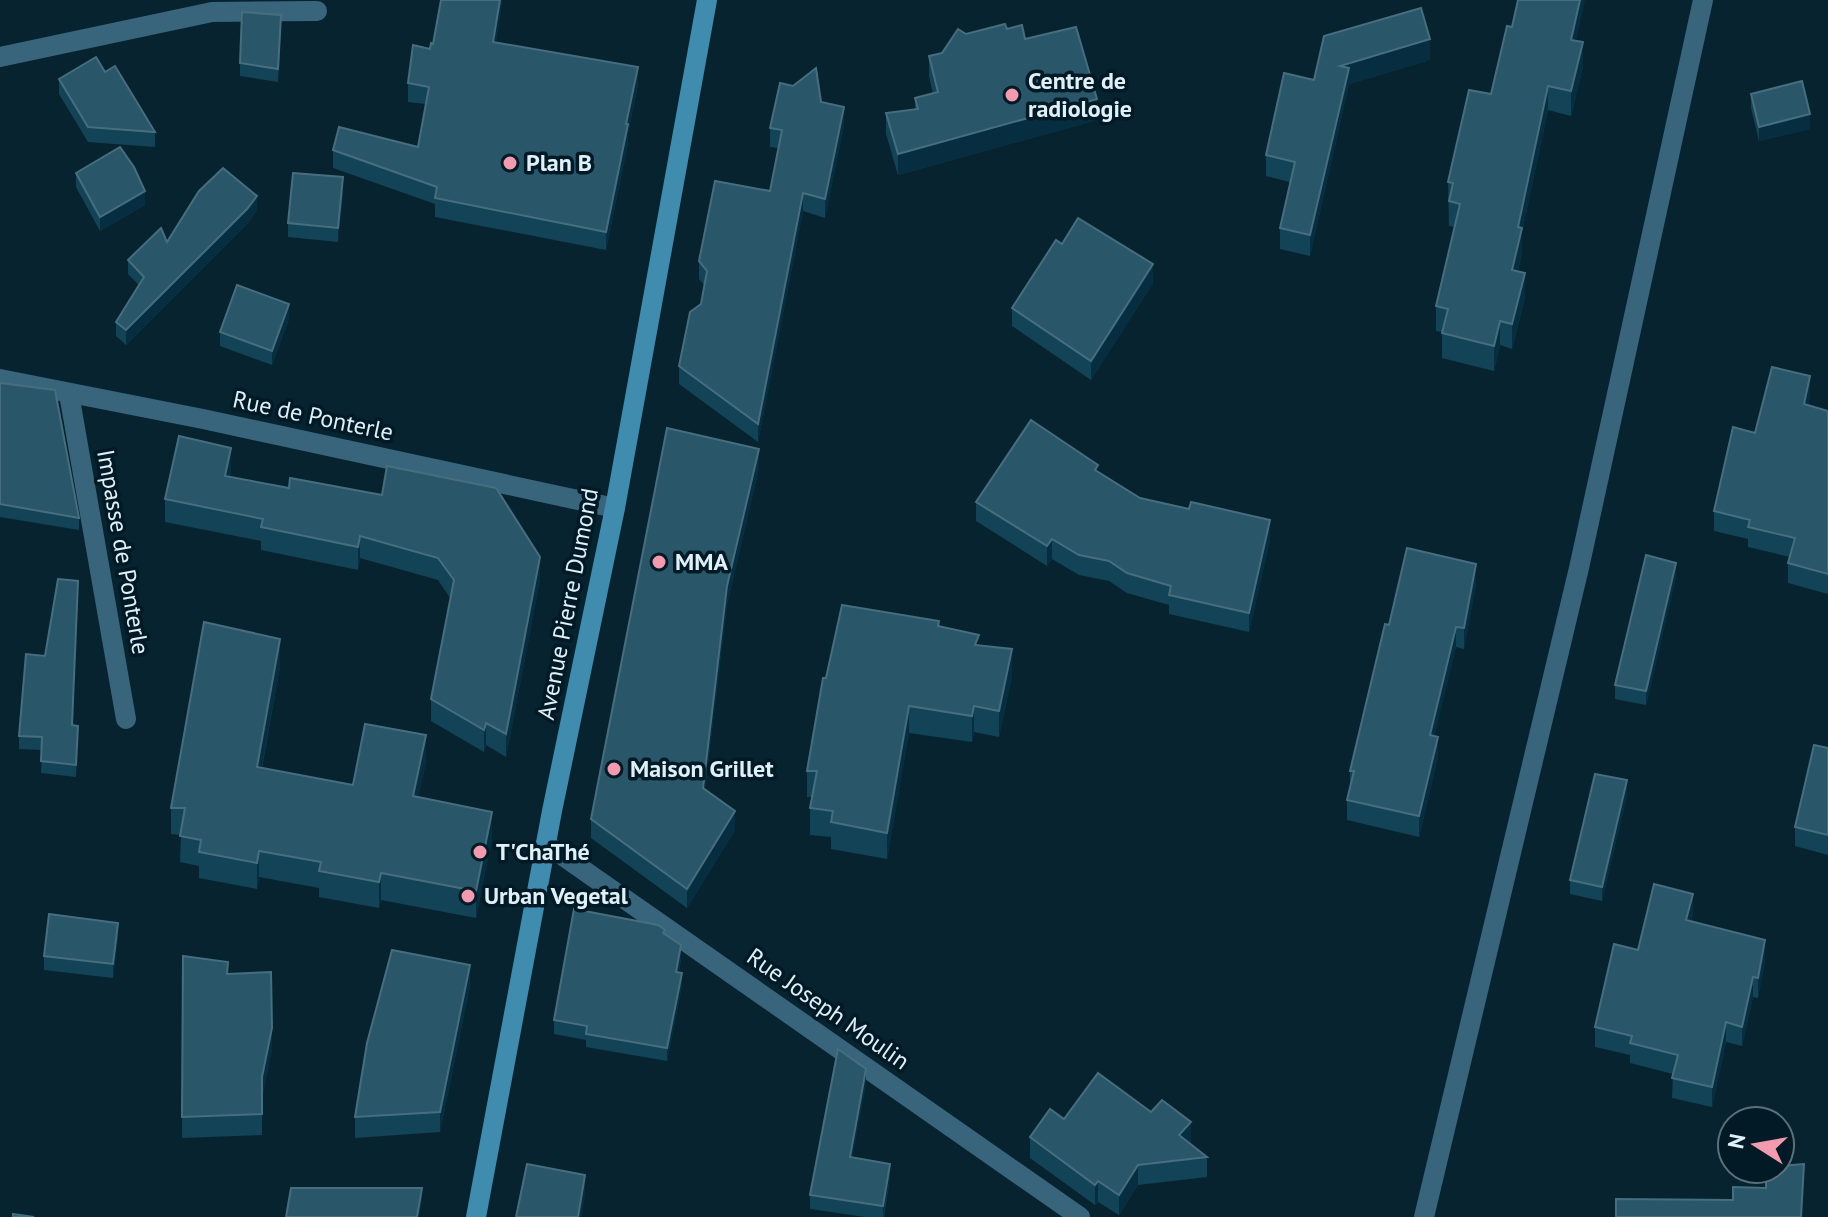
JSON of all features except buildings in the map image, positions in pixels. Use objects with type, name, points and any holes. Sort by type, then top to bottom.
[{"type":"main road","name":"Avenue Pierre Dumond","points":[[476,1217],[546,844],[615,508],[707,0]]},
{"type":"street","points":[[1424,1217],[1579,568],[1703,0]]},
{"type":"street","points":[[0,57],[212,12],[317,11]]},
{"type":"street","name":"Rue de Ponterle","points":[[0,379],[203,419],[615,508]]},
{"type":"street","name":"Impasse de Ponterle","points":[[69,394],[126,719]]},
{"type":"street","name":"Rue Joseph Moulin","points":[[546,844],[1080,1217]]},
{"type":"place","name":"Centre de radiologie","points":[[1012,95]]},
{"type":"place","name":"Plan B","points":[[510,163]]},
{"type":"place","name":"MMA","points":[[659,562]]},
{"type":"place","name":"Maison Grillet","points":[[614,769]]},
{"type":"place","name":"T'ChaThé","points":[[480,852]]},
{"type":"place","name":"Urban Vegetal","points":[[468,896]]}]
